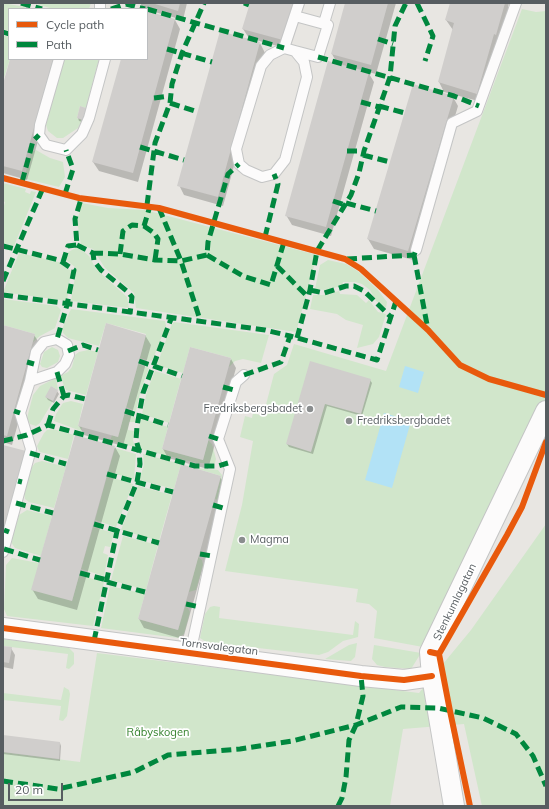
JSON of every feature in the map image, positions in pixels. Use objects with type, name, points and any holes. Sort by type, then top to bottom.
[{"type":"street","name":"Stenkumlagatan","points":[[454,806],[432,676],[430,652],[546,411]]},
{"type":"street","name":"Tornsvalegatan","points":[[3,628],[190,654],[404,680],[432,676]]},
{"type":"lane","points":[[284,48],[299,3]]},
{"type":"lane","points":[[324,23],[330,3]]},
{"type":"lane","points":[[416,250],[452,123],[477,111],[516,3]]},
{"type":"lane","points":[[295,16],[328,24],[318,57],[295,50],[284,48],[270,55],[261,66],[236,149],[239,164],[246,170],[262,176],[274,174],[284,160],[305,91],[307,77],[304,62],[295,50]]},
{"type":"lane","points":[[59,60],[40,125],[39,135],[46,145],[66,150],[82,134],[89,118],[105,60]]},
{"type":"lane","points":[[3,552],[32,449],[20,413],[30,382],[36,352],[44,342],[57,339],[67,345],[69,356],[65,364],[57,372],[30,382]]},
{"type":"lane","points":[[190,654],[230,469],[218,439],[236,382],[244,375]]},
{"type":"green space","points":[[3,3],[25,7],[8,8],[8,31],[3,29]]},
{"type":"green space","points":[[33,3],[91,3],[89,8],[50,8]]},
{"type":"green space","points":[[522,9],[536,12],[546,11],[546,398],[423,647],[374,638],[377,611],[369,604],[356,602],[358,589],[225,571],[242,505],[253,441],[240,437],[245,416],[252,418],[253,413],[263,416],[274,374],[287,365],[294,344],[386,371]]},
{"type":"green space","points":[[3,35],[8,37],[8,60],[10,60],[3,81]]},
{"type":"green space","points":[[64,60],[99,60],[86,108],[80,106],[77,118],[82,120],[78,128],[63,138],[57,138],[48,131],[46,125],[59,71]]},
{"type":"green space","points":[[36,150],[50,158],[63,162],[65,177],[59,187],[26,179],[25,175],[31,152]]},
{"type":"green space","points":[[3,183],[26,189],[25,192],[30,194],[31,191],[36,192],[14,246],[3,243],[3,209],[5,202],[3,201]]},
{"type":"green space","points":[[82,203],[108,208],[145,210],[317,255],[296,332],[136,308],[134,293],[105,268],[93,249],[81,245],[77,221]]},
{"type":"green space","points":[[76,248],[82,250],[89,256],[96,269],[127,297],[129,308],[71,301],[76,271],[75,267],[65,259],[68,252]]},
{"type":"green space","points":[[19,253],[59,262],[71,271],[67,301],[3,292]]},
{"type":"green space","points":[[328,260],[346,264],[359,272],[378,290],[387,302],[386,308],[376,301],[370,290],[362,284],[355,282],[343,282],[342,286],[325,290],[315,289],[320,265]]},
{"type":"green space","points":[[339,291],[340,294],[357,295],[366,303],[369,300],[378,312],[386,314],[379,337],[373,344],[357,348],[363,325],[346,320],[337,314],[310,309],[313,295],[323,295]]},
{"type":"green space","points":[[3,299],[57,306],[61,310],[55,328],[40,336],[33,342],[35,334],[3,325]]},
{"type":"green space","points":[[71,309],[165,321],[166,326],[153,359],[150,361],[140,358],[146,334],[106,323],[99,346],[68,338],[63,333],[62,329]]},
{"type":"green space","points":[[174,322],[269,335],[261,363],[243,359],[235,361],[229,367],[231,358],[190,347],[183,373],[157,365],[171,326]]},
{"type":"green space","points":[[52,347],[58,350],[60,356],[58,362],[47,368],[42,367],[40,364],[44,352]]},
{"type":"green space","points":[[88,350],[98,352],[86,395],[66,390],[60,376],[68,372],[72,367],[75,355],[79,352]]},
{"type":"green space","points":[[138,364],[149,368],[141,389],[136,411],[126,407]]},
{"type":"green space","points":[[155,371],[181,379],[169,423],[142,414],[147,391]]},
{"type":"green space","points":[[56,378],[58,390],[51,386],[53,401],[40,423],[36,426],[30,424],[27,418],[33,395],[40,386]]},
{"type":"green space","points":[[71,401],[83,404],[78,426],[82,427],[81,431],[54,421],[56,414],[63,403]]},
{"type":"green space","points":[[124,414],[135,417],[135,422],[129,422],[128,430],[134,431],[133,440],[135,447],[110,441],[112,435],[118,437]]},
{"type":"green space","points":[[141,418],[168,427],[162,449],[203,460],[208,440],[212,444],[216,459],[215,463],[197,463],[140,449],[139,429]]},
{"type":"green space","points":[[53,429],[74,435],[68,459],[40,452],[38,449],[37,446],[44,433],[47,430]]},
{"type":"green space","points":[[115,448],[136,454],[134,479],[108,472]]},
{"type":"green space","points":[[143,454],[181,464],[174,489],[139,480],[144,465]]},
{"type":"green space","points":[[42,461],[66,467],[54,508],[29,502],[25,499],[24,493],[32,467],[35,463]]},
{"type":"green space","points":[[182,464],[196,468],[218,470],[222,475],[222,480],[218,500],[215,499],[221,476]]},
{"type":"green space","points":[[107,476],[133,484],[116,527],[95,520]]},
{"type":"green space","points":[[138,486],[172,495],[159,541],[121,530]]},
{"type":"green space","points":[[27,510],[52,516],[41,556],[15,548],[11,542],[19,515]]},
{"type":"green space","name":"Råbyskogen","points":[[546,524],[546,806],[482,806],[464,724],[403,729],[390,806],[3,806],[3,752],[80,762],[97,653],[419,693],[471,630]]},
{"type":"green space","points":[[93,527],[114,533],[110,547],[105,546],[103,553],[108,555],[104,576],[81,569]]},
{"type":"green space","points":[[123,536],[158,545],[146,590],[111,580]]},
{"type":"green space","points":[[198,557],[202,560],[203,565],[196,590],[189,592]]},
{"type":"green space","points":[[12,558],[39,563],[72,601],[79,575],[104,582],[93,626],[7,616],[4,609],[6,565]]},
{"type":"green space","points":[[110,586],[145,594],[138,619],[178,630],[185,607],[188,608],[190,612],[184,634],[178,638],[101,628]]},
{"type":"green space","points":[[210,607],[220,607],[219,618],[353,635],[355,621],[359,624],[358,637],[343,641],[328,652],[319,655],[206,642],[200,638],[205,614]]},
{"type":"green space","points":[[3,639],[69,648],[74,653],[74,664],[69,669],[66,668],[68,654],[3,646]]},
{"type":"green space","points":[[357,643],[355,657],[351,661],[325,659],[349,645]]},
{"type":"green space","points":[[374,645],[421,653],[411,669],[385,667],[377,665],[372,659]]},
{"type":"green space","points":[[64,687],[69,690],[70,694],[67,716],[63,721],[59,720],[61,706],[3,700],[3,693],[61,700]]},
{"type":"water","points":[[405,366],[424,372],[418,393],[399,387]]},
{"type":"water","points":[[384,413],[411,421],[392,488],[365,480]]},
{"type":"building","points":[[152,3],[180,3],[178,11]]},
{"type":"building","points":[[250,3],[294,3],[283,40],[242,29]]},
{"type":"building","points":[[345,3],[388,3],[371,65],[331,54]]},
{"type":"building","points":[[450,3],[505,3],[496,35],[494,34],[477,94],[438,82],[454,23],[445,20]]},
{"type":"building","points":[[148,11],[175,19],[133,173],[92,162],[121,60],[148,60]]},
{"type":"building","points":[[220,31],[260,42],[218,197],[177,186]]},
{"type":"building","points":[[10,60],[53,60],[22,171],[3,166],[3,84]]},
{"type":"building","points":[[328,61],[369,72],[326,227],[285,216]]},
{"type":"building","points":[[413,84],[454,96],[408,251],[367,239]]},
{"type":"building","points":[[80,106],[86,108],[83,120],[77,118]]},
{"type":"building","points":[[106,323],[146,335],[118,437],[78,426]]},
{"type":"building","points":[[3,325],[35,334],[7,436],[3,435]]},
{"type":"building","points":[[190,347],[231,358],[203,460],[162,449]]},
{"type":"building","name":"Fredriksbergsbadet","points":[[310,361],[371,379],[361,414],[325,404],[311,452],[286,444]]},
{"type":"building","points":[[51,386],[58,390],[53,401],[45,397]]},
{"type":"building","points":[[75,435],[115,446],[72,601],[31,590]]},
{"type":"building","points":[[3,445],[26,451],[3,531]]},
{"type":"building","points":[[181,464],[221,476],[178,630],[138,619]]},
{"type":"building","points":[[3,646],[12,647],[9,663],[3,662]]},
{"type":"building","points":[[3,735],[60,742],[59,759],[3,752]]},
{"type":"marked path","points":[[21,3],[38,8]]},
{"type":"marked path","points":[[147,205],[155,143],[170,103],[172,84],[182,53],[204,3]]},
{"type":"marked path","points":[[244,3],[249,5]]},
{"type":"marked path","points":[[297,338],[310,290],[317,251],[351,195],[359,173],[364,151],[390,77],[395,26],[406,3]]},
{"type":"marked path","points":[[417,3],[433,36],[425,61]]},
{"type":"marked path","points":[[114,8],[126,4],[141,8]]},
{"type":"marked path","points":[[148,9],[284,48]]},
{"type":"marked path","points":[[3,32],[8,34]]},
{"type":"marked path","points":[[378,39],[393,44]]},
{"type":"marked path","points":[[167,49],[212,62]]},
{"type":"marked path","points":[[318,57],[454,96],[479,106]]},
{"type":"marked path","points":[[154,98],[170,96]]},
{"type":"marked path","points":[[361,102],[379,107]]},
{"type":"marked path","points":[[170,103],[198,112]]},
{"type":"marked path","points":[[379,106],[405,113]]},
{"type":"marked path","points":[[22,182],[33,141],[39,135]]},
{"type":"marked path","points":[[140,147],[184,160]]},
{"type":"marked path","points":[[65,194],[73,169],[66,150]]},
{"type":"marked path","points":[[347,151],[364,151]]},
{"type":"marked path","points":[[363,155],[390,162]]},
{"type":"marked path","points":[[93,253],[120,254],[155,260],[181,261],[207,255],[208,242],[228,174],[239,164]]},
{"type":"marked path","points":[[265,237],[278,184],[274,174]]},
{"type":"marked path","points":[[3,281],[43,188]]},
{"type":"marked path","points":[[63,262],[68,246],[77,245],[75,219],[81,199]]},
{"type":"marked path","points":[[333,201],[345,205]]},
{"type":"marked path","points":[[346,203],[376,211]]},
{"type":"marked path","points":[[120,254],[123,231],[132,225],[144,226],[150,206]]},
{"type":"marked path","points":[[159,208],[181,261],[201,323]]},
{"type":"marked path","points":[[144,226],[154,233],[158,239],[155,260]]},
{"type":"marked path","points":[[207,255],[243,276],[271,285],[284,242]]},
{"type":"marked path","points":[[77,245],[93,253],[94,261],[101,270],[132,297],[130,314]]},
{"type":"marked path","points":[[3,246],[59,260],[74,270],[67,305],[57,339]]},
{"type":"marked path","points":[[347,259],[414,255],[416,250]]},
{"type":"marked path","points":[[414,255],[428,330]]},
{"type":"marked path","points":[[277,266],[308,297]]},
{"type":"marked path","points":[[310,290],[324,293],[346,286],[354,286],[364,291],[391,317]]},
{"type":"marked path","points":[[3,295],[265,330],[290,336]]},
{"type":"marked path","points":[[244,375],[281,362],[290,336],[377,360],[396,301]]},
{"type":"marked path","points":[[94,641],[117,531],[137,482],[140,464],[139,450],[136,440],[143,393],[171,319]]},
{"type":"marked path","points":[[68,351],[83,345],[98,350]]},
{"type":"marked path","points":[[139,361],[182,376]]},
{"type":"marked path","points":[[27,362],[34,364]]},
{"type":"marked path","points":[[57,372],[64,396]]},
{"type":"marked path","points":[[223,387],[234,390]]},
{"type":"marked path","points":[[48,425],[53,409],[64,396],[69,395],[85,399]]},
{"type":"marked path","points":[[14,411],[20,413]]},
{"type":"marked path","points":[[125,411],[168,425]]},
{"type":"marked path","points":[[3,441],[27,435],[48,425],[195,466],[218,466],[228,463]]},
{"type":"marked path","points":[[209,436],[218,439]]},
{"type":"marked path","points":[[30,453],[66,464]]},
{"type":"marked path","points":[[107,474],[173,492]]},
{"type":"marked path","points":[[18,481],[22,482]]},
{"type":"marked path","points":[[16,503],[53,513]]},
{"type":"marked path","points":[[213,505],[223,508]]},
{"type":"marked path","points":[[94,524],[159,543]]},
{"type":"marked path","points":[[4,530],[9,532]]},
{"type":"marked path","points":[[4,549],[40,560]]},
{"type":"marked path","points":[[200,554],[212,556]]},
{"type":"marked path","points":[[80,573],[107,580]]},
{"type":"marked path","points":[[107,582],[145,592]]},
{"type":"marked path","points":[[186,604],[200,607]]},
{"type":"marked path","points":[[338,806],[342,798],[346,777],[349,740],[356,725],[363,696],[361,676]]},
{"type":"marked path","points":[[3,781],[58,789],[134,772],[168,755],[240,749],[292,741],[356,725],[401,707],[438,708],[483,718],[516,734],[533,756],[546,786]]},
{"type":"cycle path","points":[[3,178],[79,198],[159,208],[345,259],[361,269],[428,330],[460,365],[489,379],[546,395]]},
{"type":"cycle path","points":[[430,652],[439,654],[507,535],[522,507],[546,442]]},
{"type":"cycle path","points":[[3,628],[361,676],[404,680],[432,676]]},
{"type":"cycle path","points":[[439,654],[470,806]]},
{"type":"place","name":"Fredriksbergsbadet","points":[[310,409]]},
{"type":"place","name":"Fredriksbergbadet","points":[[349,421]]},
{"type":"place","name":"Magma","points":[[242,540]]}]
